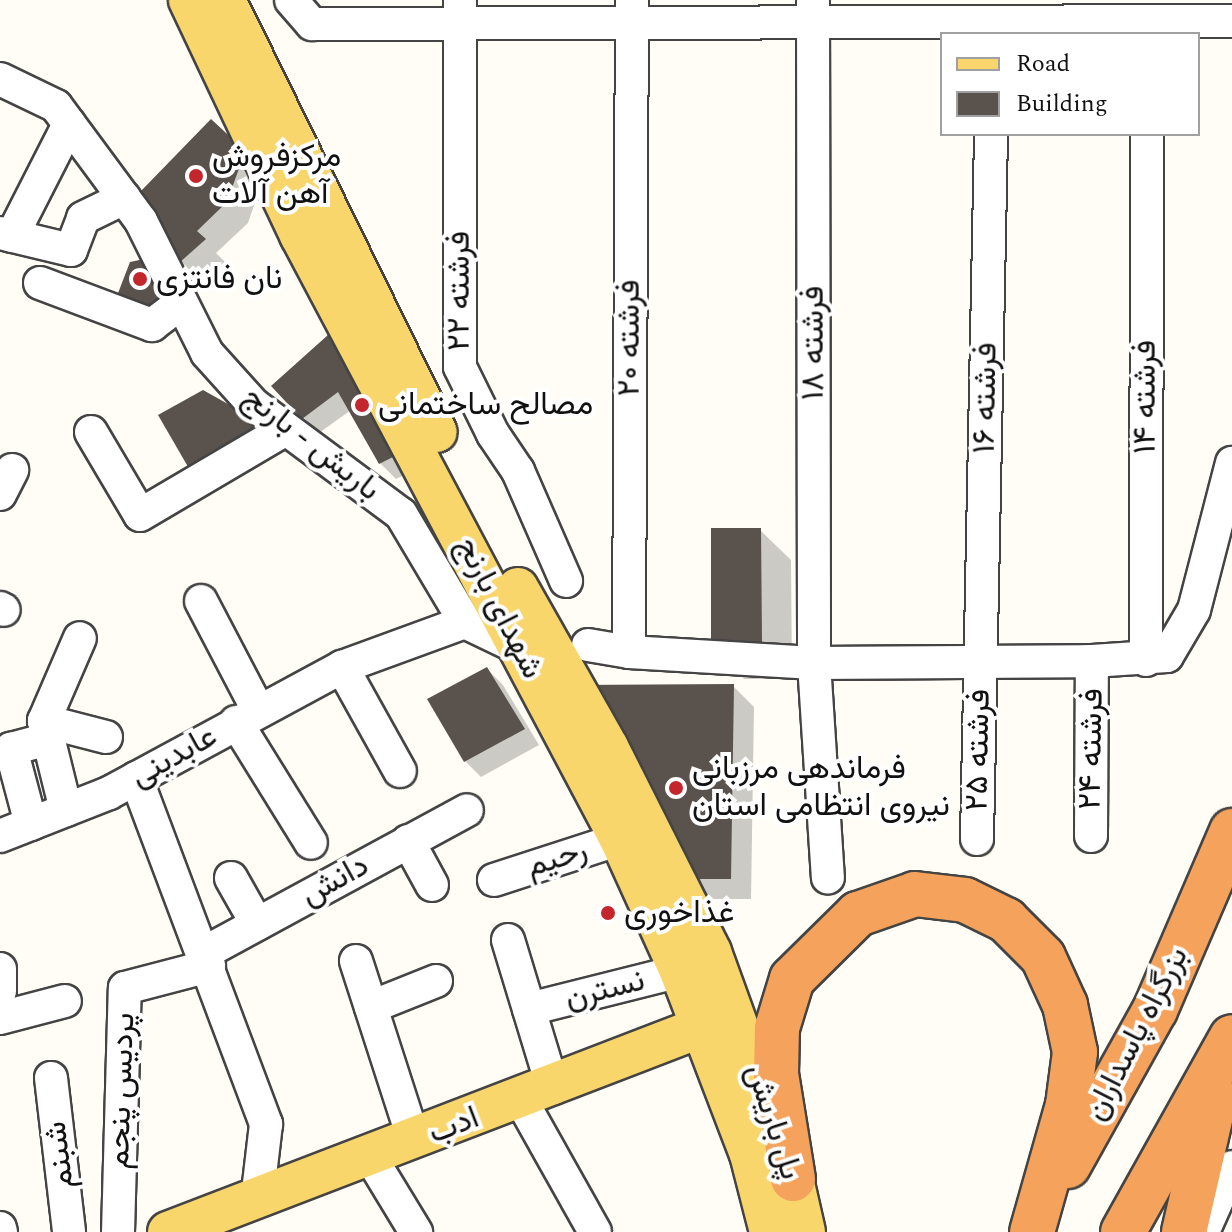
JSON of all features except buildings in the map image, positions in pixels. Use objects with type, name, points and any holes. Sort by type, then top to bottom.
[{"type":"highway","name":"بزرگراه پاسداران","points":[[1032,1232],[1155,1010],[1232,831]]},
{"type":"highway","points":[[793,1179],[776,1074],[777,1028],[792,979],[858,914],[915,894],[965,900],[1006,920],[1043,957],[1069,1021],[1075,1052],[1068,1105],[1032,1232]]},
{"type":"highway","points":[[1123,1232],[1230,1042]]},
{"type":"highway","points":[[1184,1232],[1230,1042]]},
{"type":"main road","name":"شهدای بارنج","points":[[189,0],[300,235],[620,839],[680,971],[719,1021]]},
{"type":"main road","name":"شهدای بارنج","points":[[225,0],[450,458],[593,720],[719,1021],[770,1232]]},
{"type":"main road","name":"ادب","points":[[168,1232],[244,1214],[371,1158],[719,1021]]},
{"type":"main road","name":"پل باریش","points":[[719,1021],[793,1179],[805,1232]]},
{"type":"street","points":[[291,0],[312,24],[460,12],[813,11],[993,19],[1232,21]]},
{"type":"street","name":"۱۸ فرشته","points":[[813,11],[814,663],[828,878]]},
{"type":"street","name":"۲۲ فرشته","points":[[460,12],[460,367],[493,434],[518,471],[566,581]]},
{"type":"street","name":"۲۰ فرشته","points":[[629,652],[631,12]]},
{"type":"street","name":"باریش - بارنج","points":[[0,79],[56,106],[124,198],[207,353],[254,405],[401,514],[465,622]]},
{"type":"street","points":[[69,124],[6,234],[71,250],[83,218],[124,198]]},
{"type":"street","name":"۱۶ فرشته","points":[[980,662],[991,136]]},
{"type":"street","name":"۱۴ فرشته","points":[[1146,660],[1147,136]]},
{"type":"street","points":[[40,283],[152,325],[181,303]]},
{"type":"street","points":[[91,432],[140,515],[286,429]]},
{"type":"street","points":[[588,645],[629,652],[814,663],[1146,660],[1167,656],[1194,610],[1232,463]]},
{"type":"street","points":[[201,601],[247,716],[311,843]]},
{"type":"street","points":[[465,622],[519,648]]},
{"type":"street","name":"عابدینی","points":[[0,836],[136,778],[342,667],[465,622]]},
{"type":"street","points":[[66,810],[46,730],[80,638]]},
{"type":"street","name":"فرشته ۲۴","points":[[1091,836],[1092,661]]},
{"type":"street","name":"۲۵ فرشته","points":[[977,839],[980,662]]},
{"type":"street","points":[[342,667],[400,771]]},
{"type":"street","points":[[31,824],[11,749],[46,730],[106,737]]},
{"type":"street","points":[[136,778],[266,1124],[244,1214]]},
{"type":"street","name":"دانش","points":[[206,960],[257,924],[467,810]]},
{"type":"street","name":"رحیم","points":[[494,880],[620,839]]},
{"type":"street","points":[[408,841],[432,885]]},
{"type":"street","points":[[231,878],[257,924]]},
{"type":"street","points":[[508,940],[529,1009],[537,1094],[595,1232]]},
{"type":"street","name":"پردیس پنجم","points":[[118,1232],[125,988],[206,960]]},
{"type":"street","points":[[356,961],[414,1141]]},
{"type":"street","points":[[0,969],[0,991]]},
{"type":"street","name":"نسترن","points":[[529,1009],[680,971]]},
{"type":"street","points":[[371,1007],[436,981]]},
{"type":"street","points":[[0,1018],[65,1001]]},
{"type":"street","name":"شبنم","points":[[51,1078],[69,1232]]},
{"type":"street","points":[[371,1158],[416,1232]]},
{"type":"street","points":[[1203,1232],[1232,1167]]},
{"type":"place","name":"مرکزفروش آهن آلات","points":[[196,176]]},
{"type":"place","name":"نان فانتزی","points":[[140,279]]},
{"type":"place","name":"مصالح ساختمانی","points":[[362,405]]},
{"type":"place","name":"فرماندهی مرزبانی نیروی انتظامی استان","points":[[676,788]]},
{"type":"place","name":"غذاخوری","points":[[608,913]]}]
